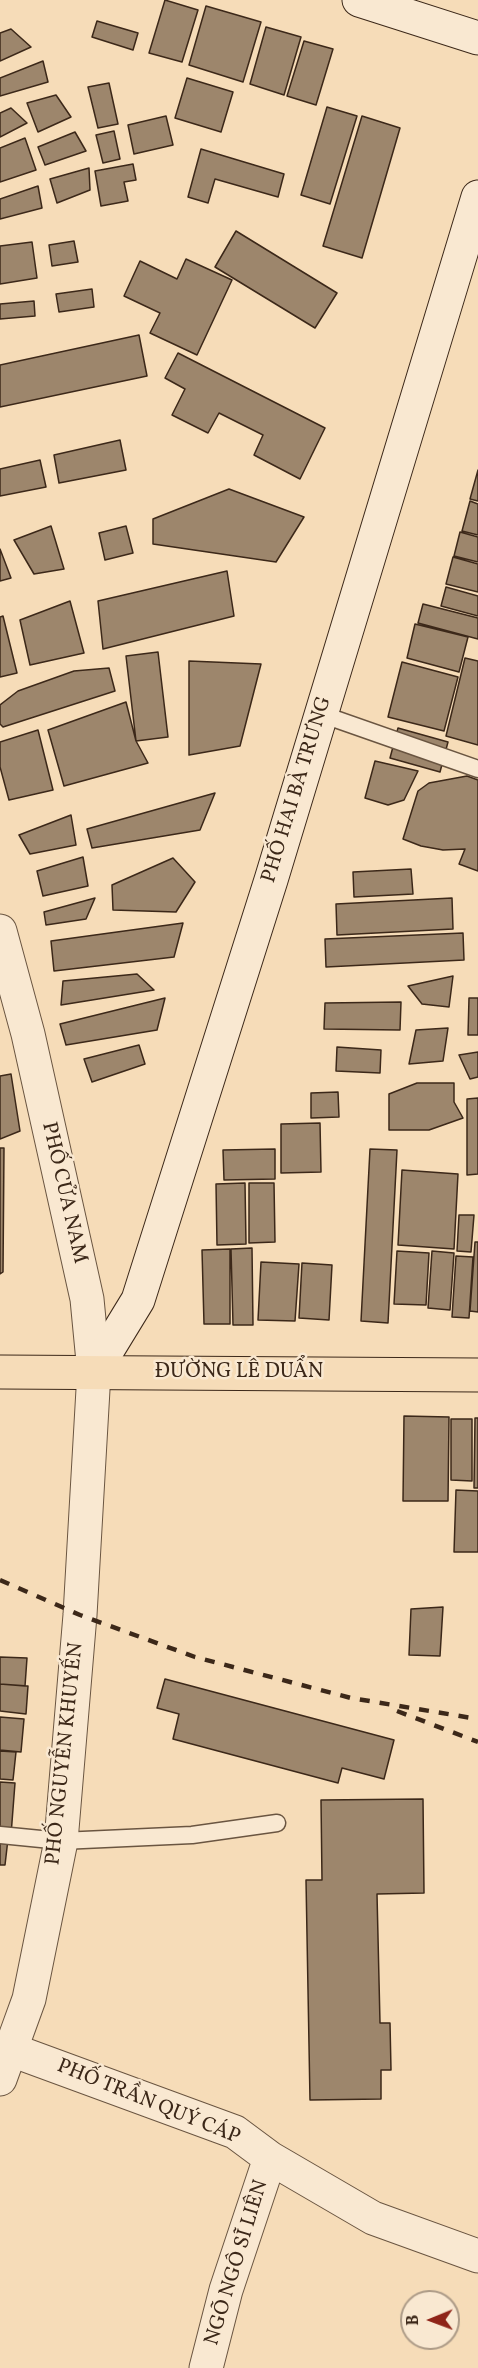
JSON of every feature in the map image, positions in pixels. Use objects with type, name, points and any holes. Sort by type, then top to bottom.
[{"type":"main road","name":"ĐƯỜNG LÊ DUẨN","points":[[0,1372],[478,1375]]},
{"type":"street","points":[[359,0],[478,38]]},
{"type":"street","name":"PHỐ HAI BÀ TRƯNG","points":[[94,1372],[138,1300],[271,880],[478,197]]},
{"type":"street","name":"PHỐ CỬA NAM","points":[[0,931],[28,1034],[87,1299],[94,1372],[88,1459]]},
{"type":"street","name":"PHỐ NGUYỄN KHUYẾN","points":[[5,2064],[29,1999],[61,1841],[80,1615],[88,1459]]},
{"type":"street","name":"PHỐ TRẦN QUÝ CÁP","points":[[5,2064],[235,2132],[270,2158],[373,2218],[478,2256]]},
{"type":"street","name":"NGÕ NGÔ SĨ LIÊN","points":[[206,2368],[226,2290],[270,2158]]},
{"type":"lane","points":[[321,714],[478,769]]},
{"type":"lane","points":[[0,1835],[61,1841],[192,1835],[277,1823]]},
{"type":"building","points":[[165,0],[198,10],[182,62],[149,53]]},
{"type":"building","points":[[206,6],[261,22],[243,82],[189,65]]},
{"type":"building","points":[[97,21],[138,33],[133,50],[92,37]]},
{"type":"building","points":[[266,27],[301,37],[284,95],[250,84]]},
{"type":"building","points":[[11,29],[31,47],[0,61],[0,33]]},
{"type":"building","points":[[304,41],[333,49],[316,105],[287,96]]},
{"type":"building","points":[[43,61],[48,82],[0,96],[0,78]]},
{"type":"building","points":[[187,78],[233,92],[221,132],[175,118]]},
{"type":"building","points":[[109,83],[118,124],[98,128],[88,87]]},
{"type":"building","points":[[56,95],[71,117],[38,132],[27,103]]},
{"type":"building","points":[[327,107],[357,116],[330,204],[301,195]]},
{"type":"building","points":[[11,108],[27,123],[0,137],[0,113]]},
{"type":"building","points":[[166,116],[173,145],[134,154],[128,125]]},
{"type":"building","points":[[362,116],[400,128],[362,258],[323,246]]},
{"type":"building","points":[[114,131],[120,159],[103,163],[96,135]]},
{"type":"building","points":[[75,132],[86,151],[45,165],[38,147]]},
{"type":"building","points":[[25,138],[36,170],[0,182],[0,148]]},
{"type":"building","points":[[201,149],[284,174],[278,197],[215,179],[208,203],[188,197]]},
{"type":"building","points":[[133,164],[136,180],[124,182],[128,201],[101,206],[95,171]]},
{"type":"building","points":[[89,168],[90,190],[57,203],[50,179]]},
{"type":"building","points":[[38,186],[42,208],[0,219],[0,199]]},
{"type":"building","points":[[236,231],[337,293],[315,328],[215,267]]},
{"type":"building","points":[[74,241],[78,262],[52,266],[49,245]]},
{"type":"building","points":[[32,242],[37,278],[0,284],[0,246]]},
{"type":"building","points":[[186,259],[232,280],[197,355],[150,333],[160,313],[124,296],[140,261],[177,279]]},
{"type":"building","points":[[92,289],[94,307],[59,312],[56,294]]},
{"type":"building","points":[[34,301],[35,316],[0,319],[0,304]]},
{"type":"building","points":[[139,335],[147,376],[0,407],[0,365]]},
{"type":"building","points":[[178,353],[325,428],[300,479],[254,455],[263,435],[219,413],[208,433],[172,415],[185,389],[165,378]]},
{"type":"building","points":[[120,440],[126,470],[59,483],[54,455]]},
{"type":"building","points":[[40,460],[46,487],[0,496],[0,469]]},
{"type":"building","points":[[478,470],[478,501],[470,499]]},
{"type":"building","points":[[229,489],[304,517],[276,562],[153,544],[153,519]]},
{"type":"building","points":[[470,501],[478,504],[478,535],[462,531]]},
{"type":"building","points":[[51,526],[64,569],[34,574],[14,540]]},
{"type":"building","points":[[126,526],[133,553],[105,560],[99,533]]},
{"type":"building","points":[[460,532],[478,537],[478,562],[454,556]]},
{"type":"building","points":[[0,549],[11,578],[0,581]]},
{"type":"building","points":[[453,557],[478,564],[478,592],[446,584]]},
{"type":"building","points":[[227,571],[234,616],[103,649],[98,601]]},
{"type":"building","points":[[446,587],[478,596],[478,616],[441,606]]},
{"type":"building","points":[[70,601],[84,653],[30,665],[20,620]]},
{"type":"building","points":[[423,604],[478,618],[478,639],[418,623]]},
{"type":"building","points":[[3,616],[17,673],[0,677],[0,617]]},
{"type":"building","points":[[415,624],[468,637],[459,672],[407,658]]},
{"type":"building","points":[[158,652],[168,737],[136,741],[126,656]]},
{"type":"building","points":[[465,658],[478,661],[478,745],[446,736]]},
{"type":"building","points":[[189,661],[261,664],[240,746],[189,755]]},
{"type":"building","points":[[402,662],[458,677],[444,731],[388,717]]},
{"type":"building","points":[[109,668],[115,691],[3,727],[0,724],[0,705],[18,691],[74,671]]},
{"type":"building","points":[[126,702],[136,741],[148,763],[64,786],[48,730]]},
{"type":"building","points":[[398,728],[448,742],[440,772],[390,758]]},
{"type":"building","points":[[38,730],[53,790],[9,800],[0,767],[0,742]]},
{"type":"building","points":[[375,761],[418,771],[404,800],[388,805],[365,798]]},
{"type":"building","points":[[467,776],[478,780],[478,871],[459,864],[465,849],[443,850],[421,846],[403,839],[418,791],[429,783]]},
{"type":"building","points":[[215,793],[200,830],[92,848],[87,829]]},
{"type":"building","points":[[71,815],[76,845],[30,854],[19,835]]},
{"type":"building","points":[[83,857],[88,886],[43,896],[37,871]]},
{"type":"building","points":[[173,858],[195,882],[176,912],[113,910],[112,885]]},
{"type":"building","points":[[411,869],[413,894],[354,897],[353,872]]},
{"type":"building","points":[[95,898],[86,919],[46,925],[44,912]]},
{"type":"building","points":[[452,898],[453,929],[337,935],[336,904]]},
{"type":"building","points":[[183,923],[174,957],[54,971],[51,941]]},
{"type":"building","points":[[463,933],[464,960],[326,967],[325,939]]},
{"type":"building","points":[[137,974],[154,990],[61,1005],[63,981]]},
{"type":"building","points":[[453,976],[449,1007],[422,1004],[408,986]]},
{"type":"building","points":[[165,998],[157,1030],[66,1045],[60,1024]]},
{"type":"building","points":[[469,998],[478,998],[478,1035],[468,1035]]},
{"type":"building","points":[[401,1002],[400,1030],[324,1029],[325,1003]]},
{"type":"building","points":[[448,1028],[443,1061],[409,1064],[416,1030]]},
{"type":"building","points":[[139,1045],[145,1064],[92,1082],[84,1059]]},
{"type":"building","points":[[337,1047],[381,1050],[380,1073],[336,1071]]},
{"type":"building","points":[[478,1052],[478,1077],[470,1079],[459,1055]]},
{"type":"building","points":[[11,1074],[20,1131],[0,1139],[0,1076]]},
{"type":"building","points":[[417,1083],[454,1083],[454,1102],[463,1118],[429,1130],[389,1130],[389,1094]]},
{"type":"building","points":[[338,1092],[339,1117],[311,1118],[311,1093]]},
{"type":"building","points":[[478,1098],[478,1174],[467,1175],[467,1099]]},
{"type":"building","points":[[320,1123],[321,1172],[281,1173],[281,1124]]},
{"type":"building","points":[[0,1148],[4,1148],[3,1272],[0,1274]]},
{"type":"building","points":[[275,1149],[275,1179],[224,1180],[223,1150]]},
{"type":"building","points":[[370,1149],[397,1150],[388,1323],[361,1321]]},
{"type":"building","points":[[402,1170],[458,1174],[454,1249],[398,1245]]},
{"type":"building","points":[[245,1183],[246,1244],[217,1245],[216,1184]]},
{"type":"building","points":[[249,1183],[274,1183],[275,1242],[249,1243]]},
{"type":"building","points":[[459,1215],[474,1215],[471,1252],[457,1251]]},
{"type":"building","points":[[475,1242],[478,1242],[478,1312],[470,1311]]},
{"type":"building","points":[[252,1248],[253,1325],[233,1325],[231,1249]]},
{"type":"building","points":[[230,1249],[230,1324],[204,1324],[202,1250]]},
{"type":"building","points":[[397,1251],[429,1253],[426,1305],[394,1304]]},
{"type":"building","points":[[432,1251],[454,1253],[450,1310],[428,1308]]},
{"type":"building","points":[[456,1256],[473,1257],[469,1318],[452,1317]]},
{"type":"building","points":[[261,1262],[299,1264],[295,1321],[258,1320]]},
{"type":"building","points":[[302,1263],[332,1265],[329,1320],[299,1318]]},
{"type":"building","points":[[404,1416],[449,1417],[448,1501],[403,1501]]},
{"type":"building","points":[[475,1418],[478,1418],[478,1488],[474,1488]]},
{"type":"building","points":[[451,1419],[472,1419],[472,1481],[451,1480]]},
{"type":"building","points":[[456,1490],[478,1491],[478,1552],[454,1552]]},
{"type":"building","points":[[443,1607],[440,1656],[409,1655],[411,1609]]},
{"type":"building","points":[[0,1657],[27,1658],[25,1686],[0,1684]]},
{"type":"building","points":[[165,1679],[394,1740],[384,1779],[342,1768],[338,1783],[173,1739],[179,1714],[157,1708]]},
{"type":"building","points":[[0,1684],[28,1686],[26,1714],[0,1711]]},
{"type":"building","points":[[0,1717],[24,1719],[21,1752],[0,1750]]},
{"type":"building","points":[[0,1751],[16,1752],[13,1780],[0,1779]]},
{"type":"building","points":[[0,1782],[15,1783],[11,1835],[0,1834]]},
{"type":"building","points":[[423,1799],[424,1893],[377,1894],[380,2023],[390,2023],[391,2070],[381,2070],[381,2099],[310,2100],[306,1880],[322,1880],[321,1800]]},
{"type":"building","points":[[0,1838],[8,1839],[5,1865],[0,1865]]},
{"type":"railway","points":[[0,1580],[80,1615],[195,1657],[351,1698],[478,1719]]},
{"type":"railway","points":[[397,1711],[478,1742]]}]
